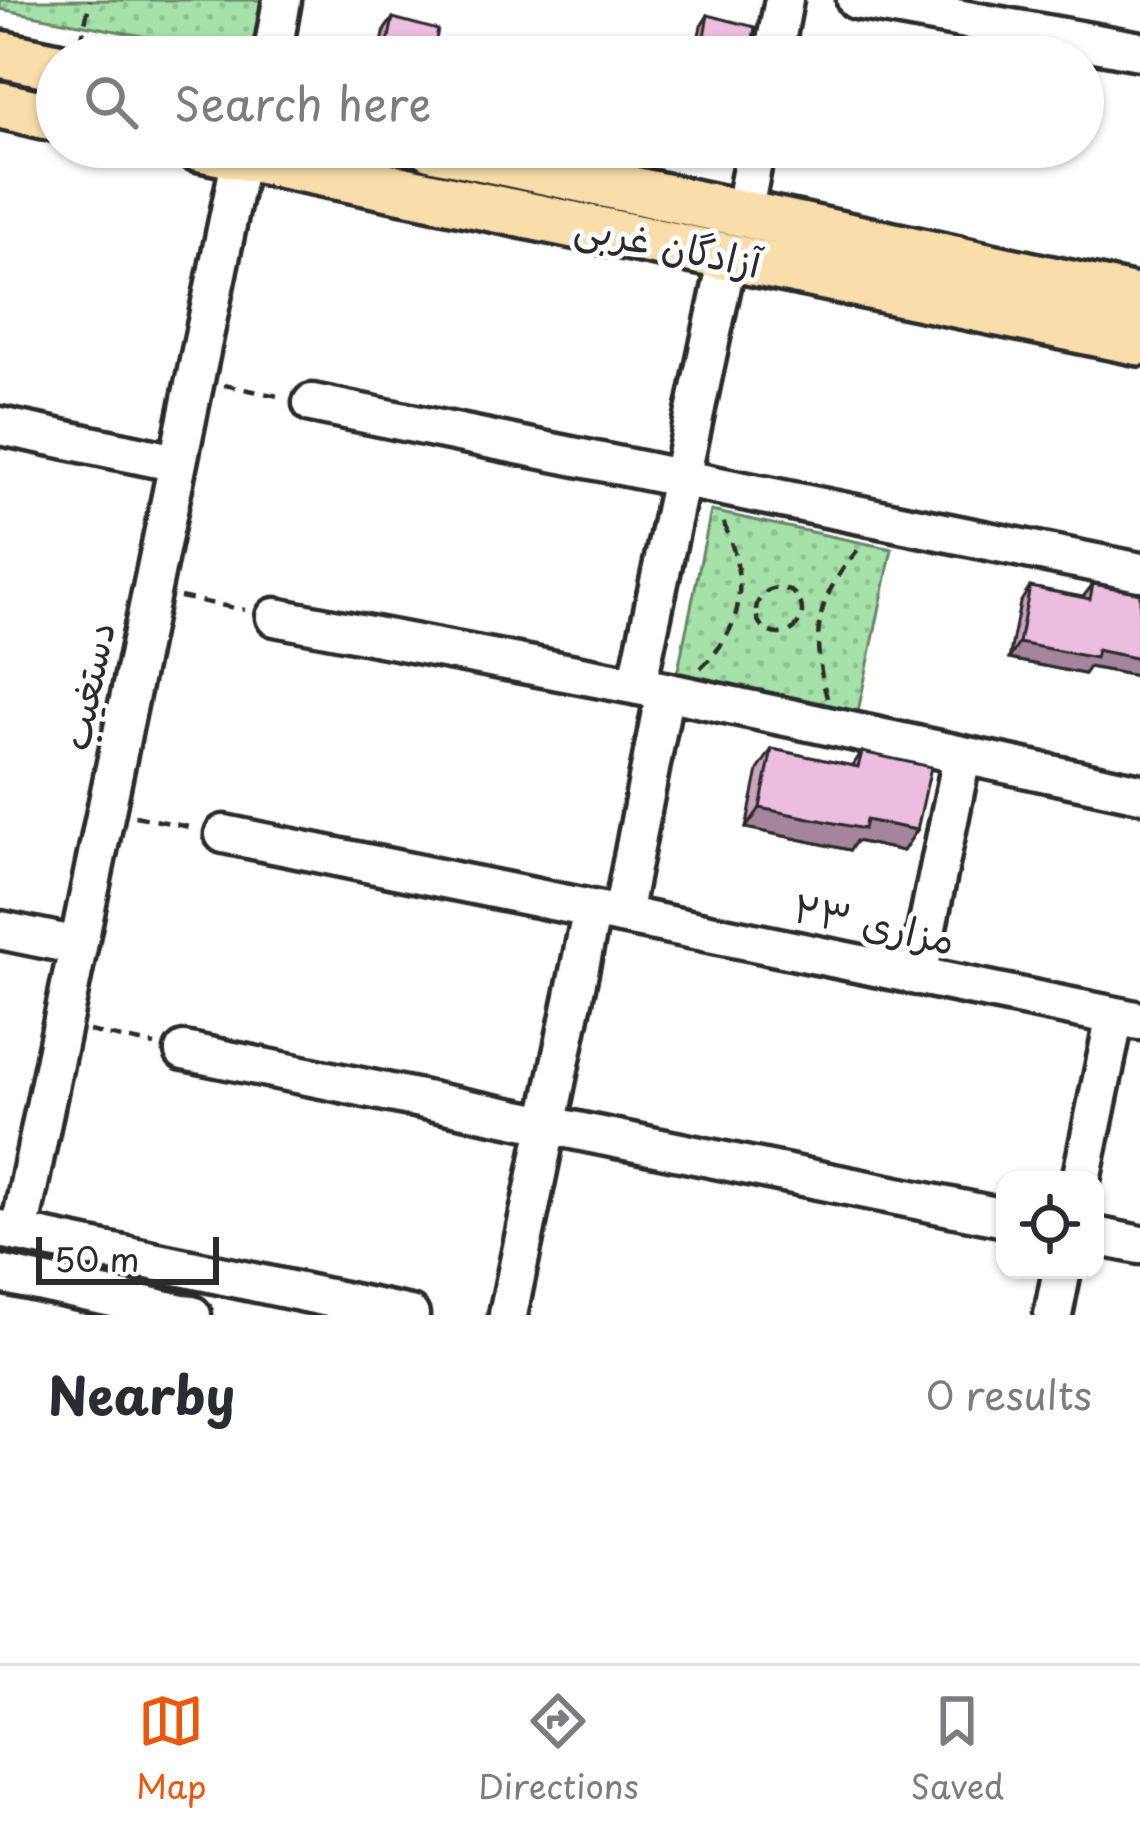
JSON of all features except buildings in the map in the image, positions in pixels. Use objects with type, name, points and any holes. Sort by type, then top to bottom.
[{"type":"main road","points":[[0,54],[36,62]]},
{"type":"main road","points":[[0,105],[36,113]]},
{"type":"main road","name":"آزادگان غربی","points":[[294,168],[728,257],[1121,317]]},
{"type":"main road","name":"آزادگان غربی","points":[[530,168],[743,214],[1121,317]]},
{"type":"main road","points":[[536,218],[544,171]]},
{"type":"street","points":[[276,36],[282,0]]},
{"type":"street","points":[[777,36],[784,0]]},
{"type":"street","points":[[856,0],[1056,36]]},
{"type":"street","points":[[1104,45],[1140,51]]},
{"type":"street","name":"دستغیب","points":[[9,1231],[61,1025],[239,168]]},
{"type":"street","points":[[743,214],[752,168]]},
{"type":"street","points":[[508,1315],[548,1125],[607,912],[651,688],[683,477],[728,257]]},
{"type":"street","points":[[312,404],[1140,572]]},
{"type":"street","points":[[0,426],[177,463]]},
{"type":"street","points":[[275,616],[651,688],[1140,793]]},
{"type":"street","points":[[917,976],[962,757]]},
{"type":"street","name":"مزاری ۲۳","points":[[224,834],[1127,1019]]},
{"type":"street","points":[[0,930],[78,946]]},
{"type":"street","points":[[1084,1171],[1127,1019]]},
{"type":"street","points":[[184,1051],[996,1216]]},
{"type":"street","points":[[9,1231],[294,1303],[410,1315]]},
{"type":"street","points":[[1104,1238],[1140,1246]]},
{"type":"street","points":[[0,1274],[192,1315]]},
{"type":"street","points":[[1053,1315],[1060,1279]]},
{"type":"path","points":[[82,36],[89,0]]},
{"type":"path","points":[[194,380],[312,404]]},
{"type":"path","points":[[651,688],[692,676],[714,655],[730,629],[739,599],[737,552],[718,509],[683,477]]},
{"type":"path","points":[[849,733],[826,697],[816,656],[818,616],[836,575],[864,544],[900,522]]},
{"type":"path","points":[[790,590],[800,600],[802,614],[797,626],[774,634],[762,628],[757,604],[764,592],[790,590]]},
{"type":"path","points":[[151,591],[275,616]]},
{"type":"path","points":[[802,614],[818,616]]},
{"type":"path","points":[[106,810],[224,834]]},
{"type":"path","points":[[61,1025],[184,1051]]},
{"type":"green space","points":[[0,0],[264,0],[257,36],[142,36],[0,9]]},
{"type":"green space","points":[[711,511],[892,549],[855,726],[674,689]]}]
